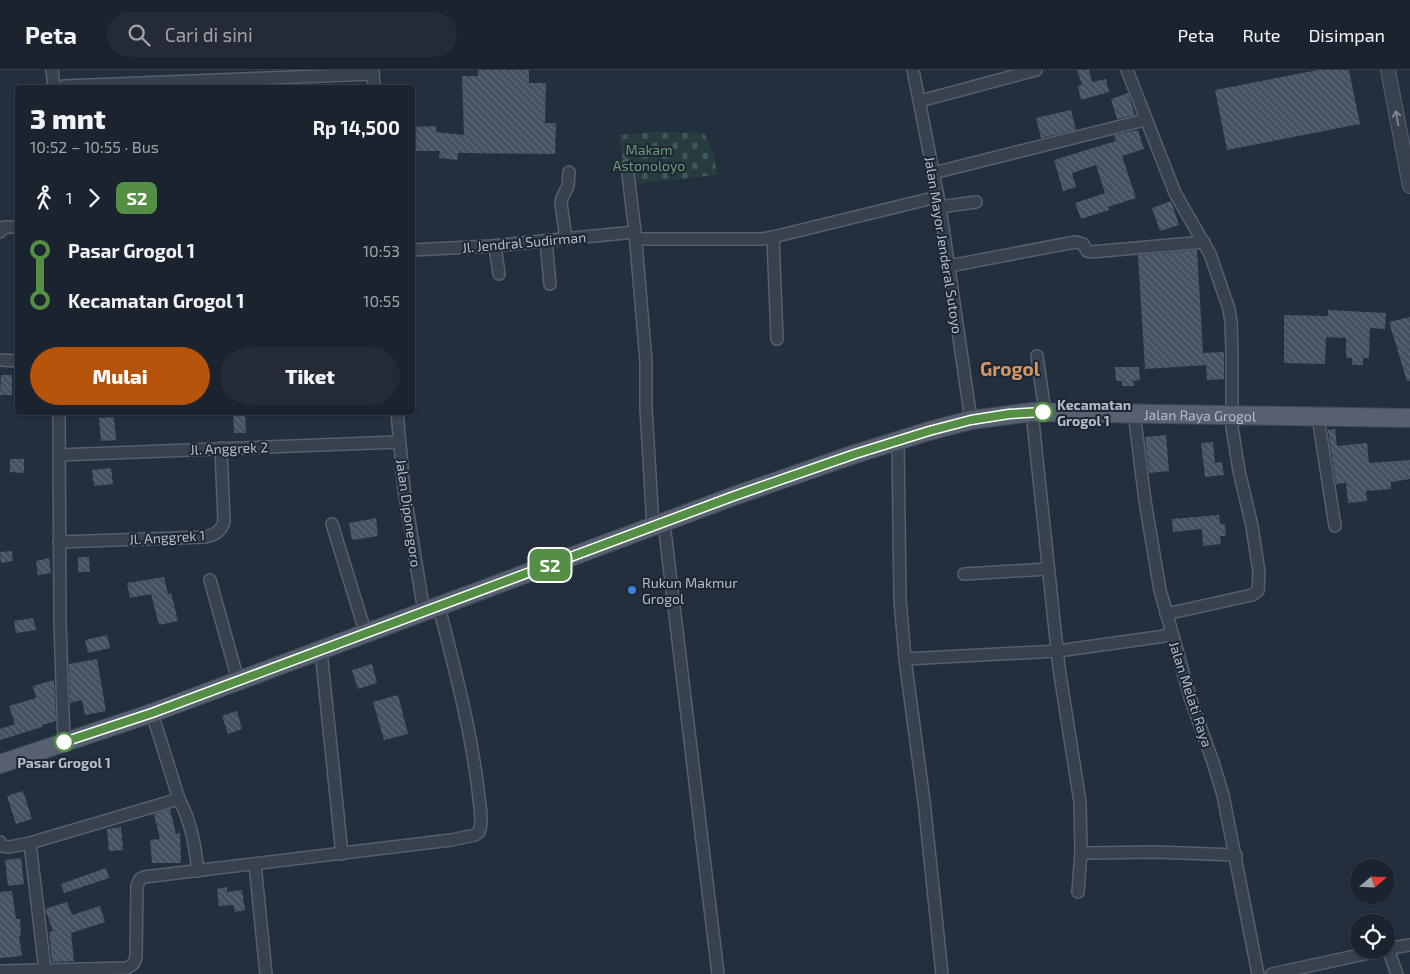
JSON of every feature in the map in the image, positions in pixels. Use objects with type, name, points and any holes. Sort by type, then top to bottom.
[{"type":"main road","name":"Jalan Raya Grogol","points":[[0,764],[152,713],[734,496],[898,441],[971,420],[1038,412],[1134,412],[1410,418]]},
{"type":"street","points":[[52,70],[58,85]]},
{"type":"street","name":"Jalan Mayor Jenderal Sutoyo","points":[[913,70],[949,266],[971,420]]},
{"type":"street","points":[[920,101],[1036,70]]},
{"type":"street","points":[[1127,70],[1145,120],[1176,193],[1213,260],[1229,309],[1232,322],[1232,427],[1239,470],[1252,526],[1259,572],[1258,591],[1252,595],[1166,614]]},
{"type":"street","points":[[1388,70],[1410,186]]},
{"type":"street","points":[[101,85],[373,72],[374,85]]},
{"type":"street","points":[[933,172],[1145,120]]},
{"type":"street","points":[[627,166],[636,236],[646,361],[646,408],[658,525],[690,733],[718,974]]},
{"type":"street","points":[[566,239],[561,203],[568,186],[569,172]]},
{"type":"street","name":"Jl. Jendral Sudirman","points":[[415,250],[636,236],[762,239],[938,202],[976,202]]},
{"type":"street","points":[[0,232],[4,227],[15,227]]},
{"type":"street","points":[[773,237],[776,338]]},
{"type":"street","points":[[546,241],[550,284]]},
{"type":"street","points":[[949,266],[1075,242],[1083,244],[1087,251],[1091,252],[1204,242]]},
{"type":"street","points":[[495,246],[499,274]]},
{"type":"street","points":[[1037,356],[1038,412],[1048,569],[1080,802],[1081,851],[1078,892]]},
{"type":"street","points":[[0,360],[15,361]]},
{"type":"street","name":"Jalan Melati Raya","points":[[1134,412],[1151,540],[1166,614],[1191,700],[1218,778],[1236,855],[1258,974]]},
{"type":"street","points":[[59,415],[60,623],[64,742]]},
{"type":"street","name":"Jalan Diponegoro","points":[[342,854],[468,837],[475,835],[481,828],[476,768],[465,709],[431,610],[406,508],[397,415]]},
{"type":"street","points":[[1318,417],[1335,526]]},
{"type":"street","points":[[898,441],[900,599],[905,659],[924,801],[942,974]]},
{"type":"street","name":"Jl. Anggrek 2","points":[[59,455],[399,442]]},
{"type":"street","name":"Jl. Anggrek 1","points":[[59,542],[214,534],[221,529],[224,522],[221,448]]},
{"type":"street","points":[[332,524],[366,634]]},
{"type":"street","points":[[964,574],[1048,569]]},
{"type":"street","points":[[210,580],[238,680]]},
{"type":"street","points":[[905,659],[1058,651],[1172,635]]},
{"type":"street","points":[[0,971],[127,968],[133,964],[136,958],[137,886],[140,879],[342,854],[321,651]]},
{"type":"street","points":[[152,713],[179,799],[187,814],[198,871]]},
{"type":"street","points":[[0,842],[2,846],[10,847],[30,843],[179,799]]},
{"type":"street","points":[[30,843],[45,970]]},
{"type":"street","points":[[1081,851],[1088,853],[1155,852],[1236,855]]},
{"type":"street","points":[[255,864],[266,974]]},
{"type":"street","points":[[1395,948],[1410,945]]},
{"type":"street","points":[[1272,974],[1350,957]]},
{"type":"street","points":[[1390,959],[1397,974]]},
{"type":"green space","name":"Makam Astonoloyo","points":[[659,132],[704,133],[714,155],[717,175],[626,185],[619,135]]},
{"type":"building","points":[[478,70],[529,70],[529,83],[546,83],[545,123],[556,123],[555,154],[458,153],[457,160],[439,158],[440,151],[415,151],[415,127],[436,126],[436,132],[464,135],[462,76],[478,76]]},
{"type":"building","points":[[1077,70],[1089,70],[1092,82],[1106,79],[1109,92],[1081,100],[1078,86],[1082,85]]},
{"type":"building","points":[[1318,70],[1349,70],[1360,124],[1227,150],[1215,90]]},
{"type":"building","points":[[1128,93],[1135,115],[1117,119],[1111,99]]},
{"type":"building","points":[[1071,110],[1076,130],[1041,138],[1036,118]]},
{"type":"building","points":[[1138,130],[1144,149],[1122,156],[1136,198],[1108,207],[1109,210],[1081,219],[1075,203],[1105,193],[1096,165],[1072,173],[1076,187],[1063,191],[1054,160],[1116,141],[1114,135]]},
{"type":"building","points":[[1171,201],[1179,225],[1160,231],[1152,208]]},
{"type":"building","points":[[1197,250],[1203,353],[1224,352],[1224,379],[1207,380],[1206,365],[1145,369],[1138,255]]},
{"type":"building","points":[[1328,310],[1386,313],[1385,329],[1370,328],[1369,358],[1363,358],[1363,365],[1352,365],[1352,358],[1346,358],[1346,338],[1326,337],[1325,364],[1284,363],[1284,315],[1328,316]]},
{"type":"building","points":[[1410,317],[1410,381],[1407,381],[1389,322]]},
{"type":"building","points":[[1115,367],[1139,367],[1140,380],[1133,381],[1134,386],[1122,386],[1122,381],[1116,381]]},
{"type":"building","points":[[1,375],[12,375],[12,395],[0,395]]},
{"type":"building","points":[[233,415],[245,415],[246,433],[234,433]]},
{"type":"building","points":[[114,417],[116,440],[101,441],[99,418]]},
{"type":"building","points":[[1335,429],[1337,446],[1367,443],[1369,463],[1410,460],[1410,479],[1391,482],[1391,489],[1366,491],[1367,501],[1348,503],[1346,483],[1336,484],[1328,430]]},
{"type":"building","points":[[1166,435],[1169,471],[1149,473],[1145,437]]},
{"type":"building","points":[[1213,442],[1215,463],[1222,462],[1224,475],[1205,477],[1201,443]]},
{"type":"building","points":[[10,459],[24,459],[24,473],[10,472]]},
{"type":"building","points":[[111,468],[113,484],[94,486],[92,470]]},
{"type":"building","points":[[1219,515],[1220,524],[1225,524],[1226,536],[1220,536],[1221,544],[1203,546],[1202,529],[1173,532],[1172,519]]},
{"type":"building","points":[[376,518],[378,536],[352,540],[349,523]]},
{"type":"building","points":[[12,551],[13,561],[1,563],[0,552]]},
{"type":"building","points":[[78,557],[89,557],[90,572],[78,572]]},
{"type":"building","points":[[49,558],[51,573],[38,575],[36,561]]},
{"type":"building","points":[[164,577],[168,594],[171,593],[178,621],[159,625],[151,594],[130,598],[127,583]]},
{"type":"building","points":[[33,618],[36,630],[16,633],[14,621]]},
{"type":"building","points":[[107,635],[110,648],[88,653],[85,640]]},
{"type":"building","points":[[97,659],[106,711],[85,715],[82,700],[70,703],[69,664]]},
{"type":"building","points":[[372,664],[377,683],[358,689],[352,670]]},
{"type":"building","points":[[54,680],[56,721],[0,740],[0,729],[15,724],[9,706],[36,698],[33,686]]},
{"type":"building","points":[[398,695],[408,734],[384,740],[373,702]]},
{"type":"building","points":[[237,711],[242,729],[228,734],[222,716]]},
{"type":"building","points":[[23,791],[32,819],[16,824],[7,796]]},
{"type":"building","points":[[170,809],[176,834],[180,833],[181,863],[152,863],[150,840],[160,839],[154,814]]},
{"type":"building","points":[[121,827],[123,850],[109,851],[107,829]]},
{"type":"building","points":[[21,858],[24,884],[8,886],[5,860]]},
{"type":"building","points":[[106,868],[109,878],[64,893],[61,884]]},
{"type":"building","points":[[227,887],[227,892],[242,890],[245,910],[235,912],[233,905],[219,906],[217,889]]},
{"type":"building","points":[[12,891],[16,919],[20,919],[21,936],[19,936],[22,956],[0,958],[0,892]]},
{"type":"building","points":[[67,902],[72,915],[100,906],[105,922],[71,933],[74,961],[52,962],[49,932],[53,931],[45,909]]},
{"type":"bus line","name":"S2","points":[[64,742],[152,713],[734,496],[855,454],[971,420],[991,416],[1043,412]]},
{"type":"place","name":"Kecamatan Grogol 1","points":[[1043,412]]},
{"type":"place","name":"Rukun Makmur Grogol","points":[[632,590]]},
{"type":"place","name":"Pasar Grogol 1","points":[[64,742]]},
{"type":"district","name":"Grogol","points":[[1010,368]]}]
